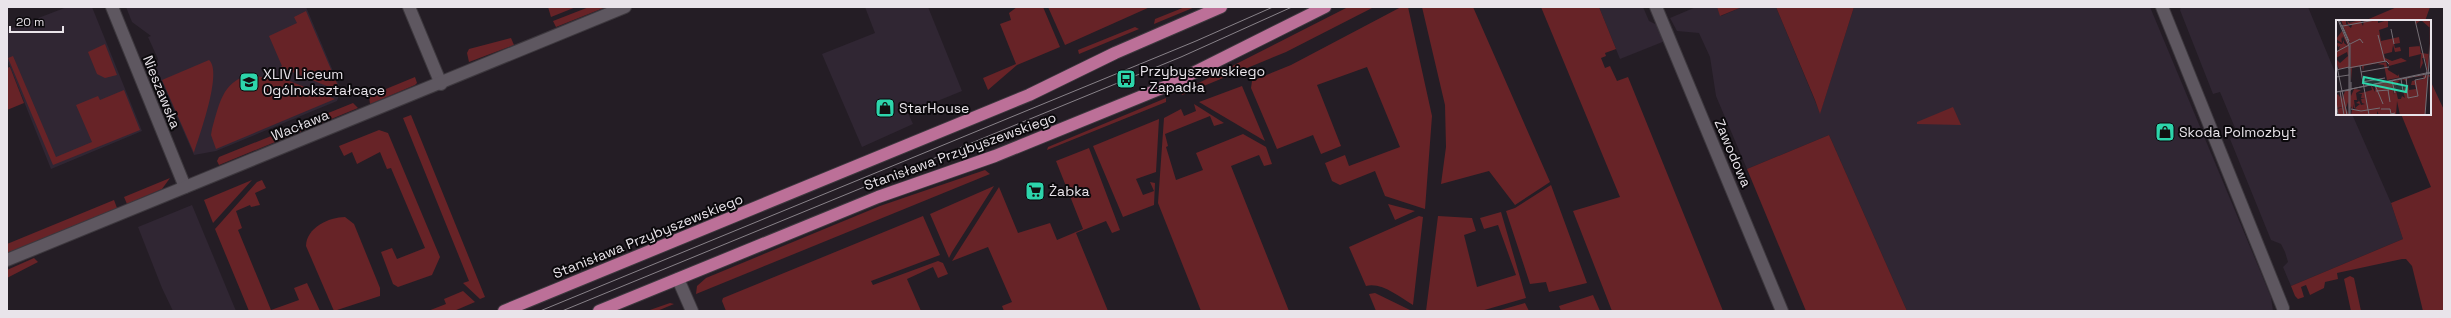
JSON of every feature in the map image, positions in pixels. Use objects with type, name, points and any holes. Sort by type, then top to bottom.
[{"type":"main road","name":"Stanisława Przybyszewskiego","points":[[504,311],[1001,107],[1115,53],[1221,7]]},
{"type":"main road","name":"Stanisława Przybyszewskiego","points":[[599,311],[878,197],[995,156],[1167,86],[1199,72],[1325,7]]},
{"type":"street","name":"Nieszawska","points":[[112,7],[185,188]]},
{"type":"street","points":[[409,7],[441,84]]},
{"type":"street","name":"Wacława","points":[[7,260],[441,84],[626,7]]},
{"type":"street","name":"Zawodowa","points":[[1656,7],[1782,311]]},
{"type":"street","points":[[2162,7],[2283,308]]},
{"type":"street","points":[[678,279],[692,311]]},
{"type":"shaded area","points":[[67,7],[92,7],[142,131],[51,169],[7,59],[7,30]]},
{"type":"shaded area","name":"XLIV Liceum Ogólnokształcące","points":[[126,7],[306,7],[341,90],[337,101],[216,151],[194,155],[164,87],[153,74],[158,59],[148,37],[151,36],[132,22]]},
{"type":"shaded area","points":[[548,7],[576,7],[551,17]]},
{"type":"shaded area","points":[[589,7],[606,7],[556,27],[553,21]]},
{"type":"shaded area","points":[[865,7],[928,7],[962,91],[908,113],[913,124],[862,147],[822,54],[875,33]]},
{"type":"shaded area","points":[[1017,7],[1043,7],[1060,47],[1017,65],[988,90],[983,78],[1016,64],[1000,24],[1011,20],[1009,13]]},
{"type":"shaded area","points":[[1048,7],[1150,7],[1065,45]]},
{"type":"shaded area","points":[[1185,7],[1195,7],[1154,24],[1155,19]]},
{"type":"shaded area","points":[[1348,7],[1374,7],[1286,52],[1182,95],[1181,92]]},
{"type":"shaded area","points":[[1401,7],[1408,7],[1432,116],[1425,209],[1385,196],[1375,171],[1340,185],[1332,181],[1325,163],[1345,155],[1349,166],[1400,147],[1367,67],[1317,85],[1341,146],[1321,154],[1313,135],[1277,149],[1251,88],[1252,81],[1291,65]]},
{"type":"shaded area","points":[[1422,7],[1473,7],[1550,182],[1515,205],[1489,171],[1441,184],[1446,147],[1445,105]]},
{"type":"shaded area","points":[[1541,7],[1599,7],[1616,49],[1605,53],[1606,56],[1601,58],[1605,68],[1610,66],[1617,81],[1628,77],[1723,311],[1612,311],[1573,211],[1620,197]]},
{"type":"shaded area","points":[[1599,7],[1643,7],[1649,21],[1657,25],[1665,41],[1620,59]]},
{"type":"shaded area","points":[[1696,7],[1717,7],[1721,16],[1742,7],[1776,7],[1820,113],[1854,7],[2150,7],[2271,297],[2273,311],[1907,311],[1829,135],[1747,169],[1716,96],[1710,57],[1699,33],[1677,31],[1670,18]]},
{"type":"shaded area","points":[[1717,7],[1742,7],[1720,16]]},
{"type":"shaded area","points":[[1776,7],[1854,7],[1820,114],[1815,100]]},
{"type":"shaded area","points":[[2181,7],[2308,7],[2336,75],[2336,115],[2352,115],[2391,203],[2403,239],[2291,286],[2283,267],[2288,262],[2285,252],[2281,244],[2271,240],[2230,139],[2238,135],[2220,92],[2213,94],[2180,10]]},
{"type":"shaded area","points":[[2397,7],[2430,7],[2425,20],[2366,20]]},
{"type":"shaded area","points":[[306,11],[339,91],[280,67],[282,66],[269,36],[297,23],[294,17]]},
{"type":"shaded area","points":[[1135,27],[1139,29],[1079,54],[1078,50]]},
{"type":"shaded area","points":[[511,38],[514,45],[469,62],[467,53],[469,49]]},
{"type":"shaded area","points":[[105,44],[117,75],[105,78],[97,74],[88,52]]},
{"type":"shaded area","points":[[13,56],[56,157],[92,142],[76,105],[98,96],[100,100],[124,90],[140,130],[53,165],[8,58]]},
{"type":"shaded area","points":[[209,60],[213,67],[212,90],[205,119],[194,153],[162,80]]},
{"type":"shaded area","points":[[10,67],[24,103],[7,110],[7,68]]},
{"type":"shaded area","points":[[249,75],[275,79],[277,76],[335,99],[216,149],[211,135],[217,111],[223,96],[233,83],[240,78]]},
{"type":"shaded area","points":[[415,77],[417,83],[415,85],[370,104],[369,96]]},
{"type":"shaded area","points":[[2431,82],[2444,110],[2444,311],[2423,311],[2412,266],[2406,259],[2337,273],[2338,279],[2325,282],[2324,288],[2310,295],[2306,285],[2301,287],[2304,297],[2298,299],[2295,296],[2291,286],[2403,239],[2391,203],[2431,187],[2401,115],[2431,115]]},
{"type":"shaded area","points":[[1242,86],[1265,141],[1199,102]]},
{"type":"shaded area","points":[[1166,98],[1166,102],[1047,150],[1048,147]]},
{"type":"shaded area","points":[[353,103],[358,108],[219,165],[217,161],[219,157]]},
{"type":"shaded area","points":[[1194,104],[1224,123],[1214,126],[1210,116],[1165,134],[1168,146],[1166,147],[1176,180],[1203,170],[1196,153],[1243,134],[1266,147],[1272,164],[1264,166],[1259,155],[1231,166],[1289,311],[1201,311],[1158,203],[1164,118],[1181,109],[1184,116],[1196,111]]},
{"type":"shaded area","points":[[1953,107],[1961,125],[1917,124],[1917,122]]},
{"type":"shaded area","points":[[411,115],[485,297],[480,299],[463,283],[469,281],[403,118]]},
{"type":"shaded area","points":[[1159,119],[1156,172],[1136,179],[1143,195],[1154,191],[1150,182],[1155,183],[1154,205],[1123,217],[1093,146]]},
{"type":"shaded area","points":[[379,130],[388,133],[440,257],[432,275],[398,287],[393,284],[381,252],[392,248],[397,259],[425,248],[391,168],[387,169],[380,152],[357,164],[352,152],[344,156],[339,146]]},
{"type":"shaded area","points":[[1829,135],[1907,311],[1806,311],[1747,169]]},
{"type":"shaded area","points":[[1089,148],[1120,230],[1112,233],[1106,221],[1076,233],[1108,311],[1004,311],[1002,306],[1012,302],[988,247],[952,261],[999,187],[1018,233],[1050,223],[1057,240],[1083,229],[1056,161]]},
{"type":"shaded area","points":[[985,170],[990,174],[696,294],[697,286],[706,278],[880,206]]},
{"type":"shaded area","points":[[170,178],[162,189],[127,204],[124,197]]},
{"type":"shaded area","points":[[252,180],[213,223],[204,200]]},
{"type":"shaded area","points":[[262,180],[266,188],[255,193],[260,205],[251,207],[250,205],[236,211],[242,228],[238,230],[271,310],[299,300],[294,288],[307,283],[320,311],[249,311],[215,229],[257,182]]},
{"type":"shaded area","points":[[1551,185],[1587,283],[1549,292],[1546,282],[1530,284],[1506,211],[1515,208]]},
{"type":"shaded area","points":[[994,186],[952,252],[949,258],[930,214]]},
{"type":"shaded area","points":[[114,200],[117,208],[7,253],[7,244]]},
{"type":"shaded area","points":[[1388,204],[1415,211],[1395,220]]},
{"type":"shaded area","points":[[192,205],[236,311],[173,311],[162,288],[138,227]]},
{"type":"shaded area","points":[[1501,212],[1526,298],[1481,311],[1426,311],[1438,216],[1472,218],[1476,231],[1464,235],[1477,287],[1516,275],[1498,225],[1484,229],[1480,218]]},
{"type":"shaded area","points":[[923,216],[940,255],[871,281],[873,285],[938,261],[943,263],[948,274],[938,278],[933,267],[907,279],[921,311],[726,311],[722,301],[723,298]]},
{"type":"shaded area","points":[[1419,216],[1423,217],[1413,305],[1384,288],[1372,285],[1366,286],[1349,247]]},
{"type":"shaded area","points":[[345,217],[354,224],[380,288],[380,296],[334,311],[306,246],[307,240],[314,229],[326,221]]},
{"type":"shaded area","points":[[34,258],[38,262],[7,278],[7,270]]},
{"type":"shaded area","points":[[2350,276],[2354,278],[2361,311],[2351,311],[2344,279]]},
{"type":"shaded area","points":[[463,291],[475,302],[454,311],[428,311],[446,304],[444,299]]},
{"type":"shaded area","points":[[1375,293],[1412,311],[1376,311],[1369,294]]},
{"type":"shaded area","points":[[1593,295],[1600,311],[1561,311],[1559,306]]},
{"type":"shaded area","points":[[670,303],[674,304],[657,311],[647,311]]},
{"type":"shaded area","points":[[1525,303],[1529,311],[1497,311]]},
{"type":"tram line","points":[[540,311],[1196,41],[1273,7]]},
{"type":"tram line","points":[[562,311],[1181,57],[1292,7]]},
{"type":"place","name":"Przybyszewskiego - Zapadła","points":[[1126,79]]},
{"type":"place","name":"XLIV Liceum Ogólnokształcące","points":[[249,82]]},
{"type":"place","name":"StarHouse","points":[[885,108]]},
{"type":"place","name":"Skoda Polmozbyt","points":[[2165,132]]},
{"type":"place","name":"Żabka","points":[[1035,191]]}]
